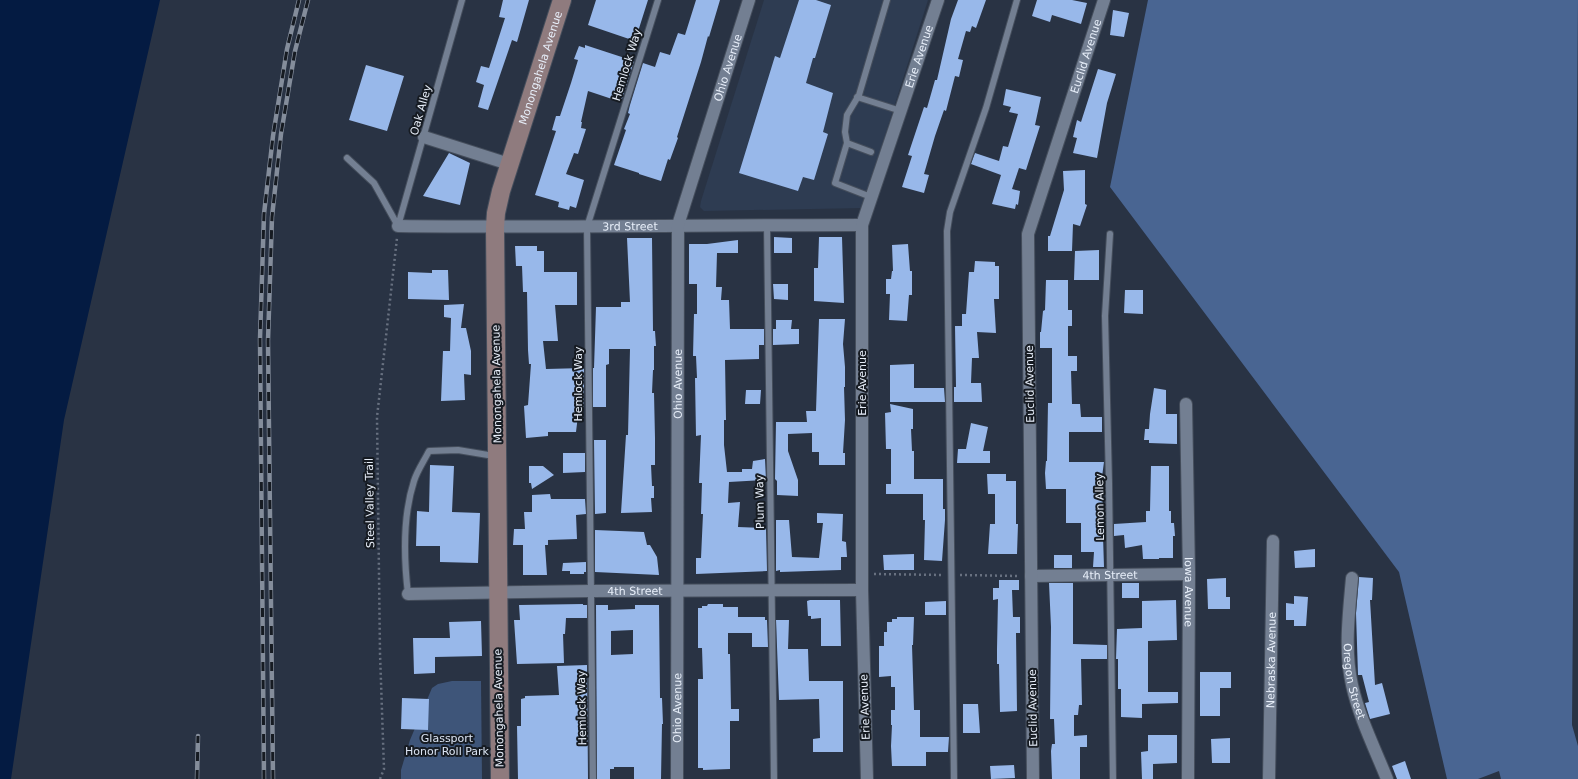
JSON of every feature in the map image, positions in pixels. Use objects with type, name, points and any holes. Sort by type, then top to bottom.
[{"type":"main road","name":"Monongahela Avenue","points":[[500,779],[496,214],[501,190],[509,164],[562,0]]},
{"type":"street","name":"Ohio Avenue","points":[[677,779],[678,225],[749,0]]},
{"type":"street","name":"Erie Avenue","points":[[867,779],[862,590],[862,225],[938,0]]},
{"type":"street","name":"Euclid Avenue","points":[[1033,779],[1028,234],[1104,0]]},
{"type":"street","points":[[424,137],[509,164]]},
{"type":"street","name":"3rd Street","points":[[398,226],[587,227],[678,225],[862,225]]},
{"type":"street","name":"Iowa Avenue","points":[[1186,404],[1188,779]]},
{"type":"street","name":"Nebraska Avenue","points":[[1268,779],[1273,541]]},
{"type":"street","name":"4th Street","points":[[1031,576],[1188,574]]},
{"type":"street","name":"Oregon Street","points":[[1352,578],[1348,651],[1352,685],[1388,779]]},
{"type":"street","name":"4th Street","points":[[408,594],[677,590],[862,590]]},
{"type":"lane","name":"Oak Alley","points":[[398,226],[462,0]]},
{"type":"lane","name":"Hemlock Way","points":[[593,779],[587,227],[658,0]]},
{"type":"lane","points":[[871,197],[835,183],[847,143],[845,132],[847,115],[857,97],[887,0]]},
{"type":"lane","points":[[954,779],[947,231],[950,212],[986,108],[1017,0]]},
{"type":"lane","points":[[857,97],[901,111]]},
{"type":"lane","points":[[847,143],[871,152]]},
{"type":"lane","points":[[347,158],[374,184],[398,226]]},
{"type":"lane","name":"Plum Way","points":[[767,225],[774,779]]},
{"type":"lane","name":"Lemon Alley","points":[[1110,234],[1105,316],[1113,779]]},
{"type":"lane","points":[[408,594],[405,566],[407,519],[414,481],[429,451],[458,450],[498,457]]},
{"type":"path","name":"Steel Valley Trail","points":[[380,779],[384,769],[380,646],[376,417],[398,226]]},
{"type":"shaded area","points":[[0,0],[160,0],[64,420],[11,779],[0,779]]},
{"type":"shaded area","points":[[764,0],[928,0],[862,208],[704,211],[700,207]]},
{"type":"shaded area","points":[[1148,0],[1578,0],[1572,725],[1578,746],[1578,779],[1501,779],[1499,771],[1478,779],[1447,779],[1399,572],[1110,187]]},
{"type":"green space","name":"Glassport Honor Roll Park","points":[[452,681],[481,681],[482,779],[401,779],[401,770],[410,740],[432,688],[438,684]]},
{"type":"building","points":[[503,0],[529,0],[517,42],[512,40],[488,110],[478,107],[484,85],[476,82],[481,66],[489,68],[505,18],[499,17]]},
{"type":"building","points":[[596,0],[648,0],[635,41],[588,25]]},
{"type":"building","points":[[696,0],[720,0],[677,137],[678,138],[670,160],[668,159],[661,181],[614,165],[626,130],[624,129],[630,114],[628,113],[630,105],[643,63],[655,67],[660,52],[670,55],[678,33],[685,35]]},
{"type":"building","points":[[799,0],[816,0],[831,5],[806,83],[833,93],[823,132],[828,134],[814,180],[803,177],[798,191],[739,173],[775,56],[780,58]]},
{"type":"building","points":[[958,0],[986,0],[976,28],[972,26],[970,32],[966,31],[958,59],[963,60],[959,77],[955,76],[946,111],[944,110],[924,174],[929,175],[924,193],[902,187],[912,156],[908,155],[924,107],[927,108],[935,80],[937,80],[951,19]]},
{"type":"building","points":[[1037,0],[1072,0],[1087,3],[1081,24],[1052,15],[1050,22],[1032,16]]},
{"type":"building","points":[[1113,10],[1129,13],[1124,37],[1110,35]]},
{"type":"building","points":[[585,45],[634,61],[621,102],[588,91],[581,122],[581,128],[586,129],[578,154],[574,153],[566,174],[584,180],[576,208],[570,206],[569,210],[558,207],[559,202],[535,195],[556,131],[552,130],[556,116],[560,116],[578,60],[574,59],[579,46],[585,48]]},
{"type":"building","points":[[366,65],[404,76],[387,131],[349,120]]},
{"type":"building","points":[[1098,69],[1116,74],[1107,103],[1097,158],[1073,153],[1077,138],[1073,137],[1077,120],[1081,122]]},
{"type":"building","points":[[1006,89],[1041,97],[1035,125],[1040,126],[1026,170],[1019,168],[1012,189],[1020,191],[1018,205],[1016,204],[1015,209],[992,204],[1001,175],[971,164],[975,153],[999,161],[1003,146],[1008,147],[1018,114],[1009,112],[1011,107],[1003,105]]},
{"type":"building","points":[[449,153],[470,163],[460,205],[423,196]]},
{"type":"building","points":[[1085,170],[1085,204],[1087,205],[1080,226],[1073,224],[1072,251],[1048,251],[1048,236],[1050,236],[1064,190],[1063,171]]},
{"type":"building","points":[[774,237],[792,238],[792,253],[774,253]]},
{"type":"building","points":[[819,237],[842,237],[844,303],[814,301],[814,268],[818,268]]},
{"type":"building","points":[[627,238],[652,238],[653,331],[655,331],[656,346],[654,346],[652,393],[654,393],[655,465],[651,465],[652,486],[654,486],[654,498],[651,498],[652,512],[621,513],[626,435],[628,435],[630,349],[609,349],[609,364],[606,365],[606,407],[593,407],[596,307],[621,307],[621,302],[630,302]]},
{"type":"building","points":[[738,240],[738,253],[717,253],[716,287],[722,287],[721,300],[729,300],[730,329],[764,329],[764,345],[759,345],[759,359],[725,360],[726,420],[724,420],[724,445],[727,472],[742,472],[742,469],[752,469],[753,461],[765,459],[766,480],[729,482],[728,503],[740,502],[738,527],[766,528],[767,571],[696,574],[696,558],[701,558],[703,514],[701,514],[702,483],[699,483],[701,435],[696,436],[696,356],[693,356],[694,314],[697,314],[697,284],[689,284],[689,244],[707,244]]},
{"type":"building","points":[[908,244],[910,271],[912,271],[912,295],[909,295],[907,321],[889,320],[890,294],[886,294],[886,279],[891,279],[893,271],[892,245]]},
{"type":"building","points":[[515,246],[537,246],[537,251],[544,251],[544,272],[577,272],[577,305],[555,305],[558,341],[543,341],[546,369],[584,368],[584,407],[579,407],[576,432],[548,432],[548,436],[526,438],[524,406],[528,405],[531,364],[529,364],[528,350],[527,292],[523,292],[522,266],[516,266]]},
{"type":"building","points":[[1099,250],[1099,280],[1074,280],[1075,251]]},
{"type":"building","points":[[975,261],[995,262],[995,266],[999,266],[999,299],[994,299],[996,333],[977,332],[979,358],[972,358],[971,383],[981,383],[982,402],[954,402],[954,387],[956,387],[955,326],[962,326],[962,314],[966,314],[969,272],[974,272]]},
{"type":"building","points":[[432,270],[448,270],[449,300],[408,299],[408,272],[432,273]]},
{"type":"building","points":[[1046,280],[1068,280],[1068,310],[1072,310],[1072,326],[1068,326],[1068,356],[1077,356],[1077,371],[1071,371],[1072,404],[1080,404],[1081,417],[1102,417],[1102,432],[1069,432],[1069,462],[1104,462],[1100,492],[1103,492],[1102,525],[1105,525],[1105,536],[1103,536],[1104,567],[1093,567],[1094,552],[1081,552],[1081,523],[1066,523],[1066,489],[1046,489],[1045,473],[1047,461],[1048,403],[1052,403],[1052,348],[1040,348],[1040,332],[1043,311],[1045,310]]},
{"type":"building","points":[[773,284],[788,284],[788,300],[774,299]]},
{"type":"building","points":[[1125,290],[1143,290],[1143,314],[1124,313]]},
{"type":"building","points":[[464,304],[461,328],[466,328],[471,351],[471,375],[464,374],[465,400],[441,401],[443,351],[450,351],[451,318],[444,317],[444,305]]},
{"type":"building","points":[[819,319],[845,319],[843,344],[845,367],[845,420],[843,453],[845,453],[845,465],[819,465],[819,452],[812,452],[812,433],[788,434],[788,451],[798,480],[798,496],[777,495],[777,481],[775,479],[776,422],[807,422],[806,411],[816,411]]},
{"type":"building","points":[[776,320],[792,320],[791,329],[799,329],[799,344],[773,345],[773,329],[776,329]]},
{"type":"building","points":[[914,364],[914,388],[944,388],[945,402],[890,402],[890,365]]},
{"type":"building","points":[[1154,388],[1166,390],[1166,414],[1177,414],[1177,444],[1149,443],[1149,440],[1144,440],[1145,429],[1149,429]]},
{"type":"building","points":[[746,390],[761,390],[760,404],[745,404]]},
{"type":"building","points":[[890,404],[913,409],[913,429],[911,429],[912,451],[914,451],[914,479],[943,479],[943,509],[945,509],[945,520],[942,561],[924,560],[925,520],[923,520],[923,494],[886,494],[886,484],[891,484],[891,449],[886,449],[885,413],[891,412]]},
{"type":"building","points":[[971,423],[988,427],[983,451],[990,451],[990,463],[957,463],[958,449],[966,449]]},
{"type":"building","points":[[594,440],[606,440],[606,513],[595,514]]},
{"type":"building","points":[[563,453],[585,453],[585,472],[563,473]]},
{"type":"building","points":[[430,465],[454,466],[452,512],[480,513],[478,563],[440,562],[440,546],[416,546],[417,511],[429,512]]},
{"type":"building","points":[[529,466],[543,466],[554,475],[532,489],[531,483],[529,483]]},
{"type":"building","points":[[1151,466],[1169,466],[1169,511],[1171,511],[1171,523],[1174,523],[1175,536],[1173,536],[1173,558],[1143,559],[1142,545],[1125,548],[1124,535],[1114,536],[1114,524],[1146,522],[1146,511],[1150,511]]},
{"type":"building","points":[[987,474],[1006,474],[1006,481],[1016,481],[1016,524],[1018,524],[1017,554],[988,554],[990,524],[995,524],[995,494],[988,494]]},
{"type":"building","points":[[550,494],[551,499],[585,499],[586,514],[576,515],[577,539],[548,540],[548,545],[545,545],[547,575],[523,575],[523,545],[513,545],[514,529],[525,529],[524,512],[532,512],[532,495]]},
{"type":"building","points":[[817,513],[843,514],[842,541],[846,542],[847,557],[841,557],[841,570],[776,571],[776,520],[789,520],[792,557],[819,558],[823,523],[817,523]]},
{"type":"building","points":[[595,530],[644,532],[647,545],[650,545],[657,557],[659,575],[595,572]]},
{"type":"building","points":[[1315,549],[1315,567],[1295,568],[1294,551]]},
{"type":"building","points":[[914,554],[914,570],[884,570],[883,555]]},
{"type":"building","points":[[1054,555],[1072,555],[1072,568],[1054,568]]},
{"type":"building","points":[[586,562],[586,572],[584,572],[584,574],[570,574],[570,571],[562,571],[563,563]]},
{"type":"building","points":[[1359,577],[1373,578],[1372,600],[1370,600],[1375,685],[1382,683],[1390,714],[1370,719],[1365,703],[1369,702],[1362,675],[1358,675],[1356,613]]},
{"type":"building","points":[[1226,578],[1226,597],[1230,597],[1230,609],[1208,609],[1207,579]]},
{"type":"building","points":[[999,580],[1019,580],[1019,590],[1012,590],[1013,617],[1020,617],[1020,633],[1016,633],[1017,711],[1000,712],[999,664],[997,664],[998,599],[993,600],[993,588],[999,588]]},
{"type":"building","points":[[1049,583],[1073,583],[1073,644],[1107,645],[1107,659],[1081,659],[1082,705],[1079,705],[1078,715],[1074,715],[1074,736],[1087,735],[1087,747],[1080,747],[1080,779],[1052,779],[1051,751],[1052,744],[1055,744],[1054,719],[1050,719],[1051,627]]},
{"type":"building","points":[[1122,583],[1139,583],[1139,598],[1122,598]]},
{"type":"building","points":[[1294,596],[1308,597],[1306,626],[1294,626],[1294,620],[1286,620],[1286,603],[1294,604]]},
{"type":"building","points":[[840,600],[841,646],[821,646],[821,618],[811,619],[811,616],[808,616],[807,601]]},
{"type":"building","points":[[1176,600],[1177,640],[1148,641],[1148,692],[1178,692],[1178,703],[1142,704],[1142,718],[1121,717],[1121,689],[1118,689],[1118,659],[1116,659],[1117,629],[1142,628],[1142,601]]},
{"type":"building","points":[[946,601],[946,615],[925,615],[925,602]]},
{"type":"building","points":[[708,604],[723,604],[723,607],[738,607],[738,617],[765,617],[765,620],[767,620],[768,647],[752,647],[752,633],[728,633],[731,709],[739,709],[739,721],[730,721],[730,769],[703,770],[703,768],[698,768],[698,679],[703,679],[702,648],[698,648],[698,608],[707,606]]},
{"type":"building","points":[[519,605],[587,605],[587,618],[566,618],[565,634],[563,634],[564,663],[517,664],[514,620],[520,620]]},
{"type":"building","points":[[596,605],[608,605],[608,610],[635,609],[635,605],[659,605],[660,698],[662,698],[663,724],[661,779],[634,779],[634,767],[614,767],[614,769],[610,769],[610,779],[597,779]],"holes":[[[633,630],[633,654],[611,655],[611,631]]]},
{"type":"building","points":[[897,617],[914,617],[912,645],[914,710],[920,710],[920,737],[949,737],[948,752],[926,752],[926,766],[892,766],[891,710],[895,710],[895,687],[891,687],[891,676],[879,677],[879,646],[884,646],[884,632],[887,632],[887,622],[892,622],[892,619],[897,619]]},
{"type":"building","points":[[776,620],[789,620],[788,649],[808,649],[809,681],[843,681],[843,752],[813,752],[813,739],[820,738],[819,699],[779,700]]},
{"type":"building","points":[[481,621],[482,656],[435,657],[435,673],[414,674],[413,638],[450,638],[449,622]]},
{"type":"building","points":[[587,665],[588,779],[518,779],[517,726],[521,726],[521,699],[525,698],[525,696],[559,695],[557,666]]},
{"type":"building","points":[[1200,672],[1231,672],[1231,688],[1220,688],[1220,716],[1200,716]]},
{"type":"building","points":[[402,698],[429,699],[428,730],[401,729]]},
{"type":"building","points":[[963,704],[978,704],[980,733],[963,733]]},
{"type":"building","points":[[1148,735],[1177,735],[1177,763],[1153,764],[1153,779],[1142,779],[1141,752],[1148,751]]},
{"type":"building","points":[[1230,738],[1230,763],[1212,763],[1211,739]]},
{"type":"building","points":[[1405,761],[1411,779],[1397,779],[1392,766]]},
{"type":"building","points":[[1014,765],[1015,778],[991,779],[990,766]]},
{"type":"railway","points":[[264,779],[260,339],[264,214],[273,136],[287,49],[299,0]]},
{"type":"railway","points":[[273,779],[268,341],[272,217],[281,134],[295,51],[308,0]]},
{"type":"railway","points":[[197,779],[198,736]]}]
